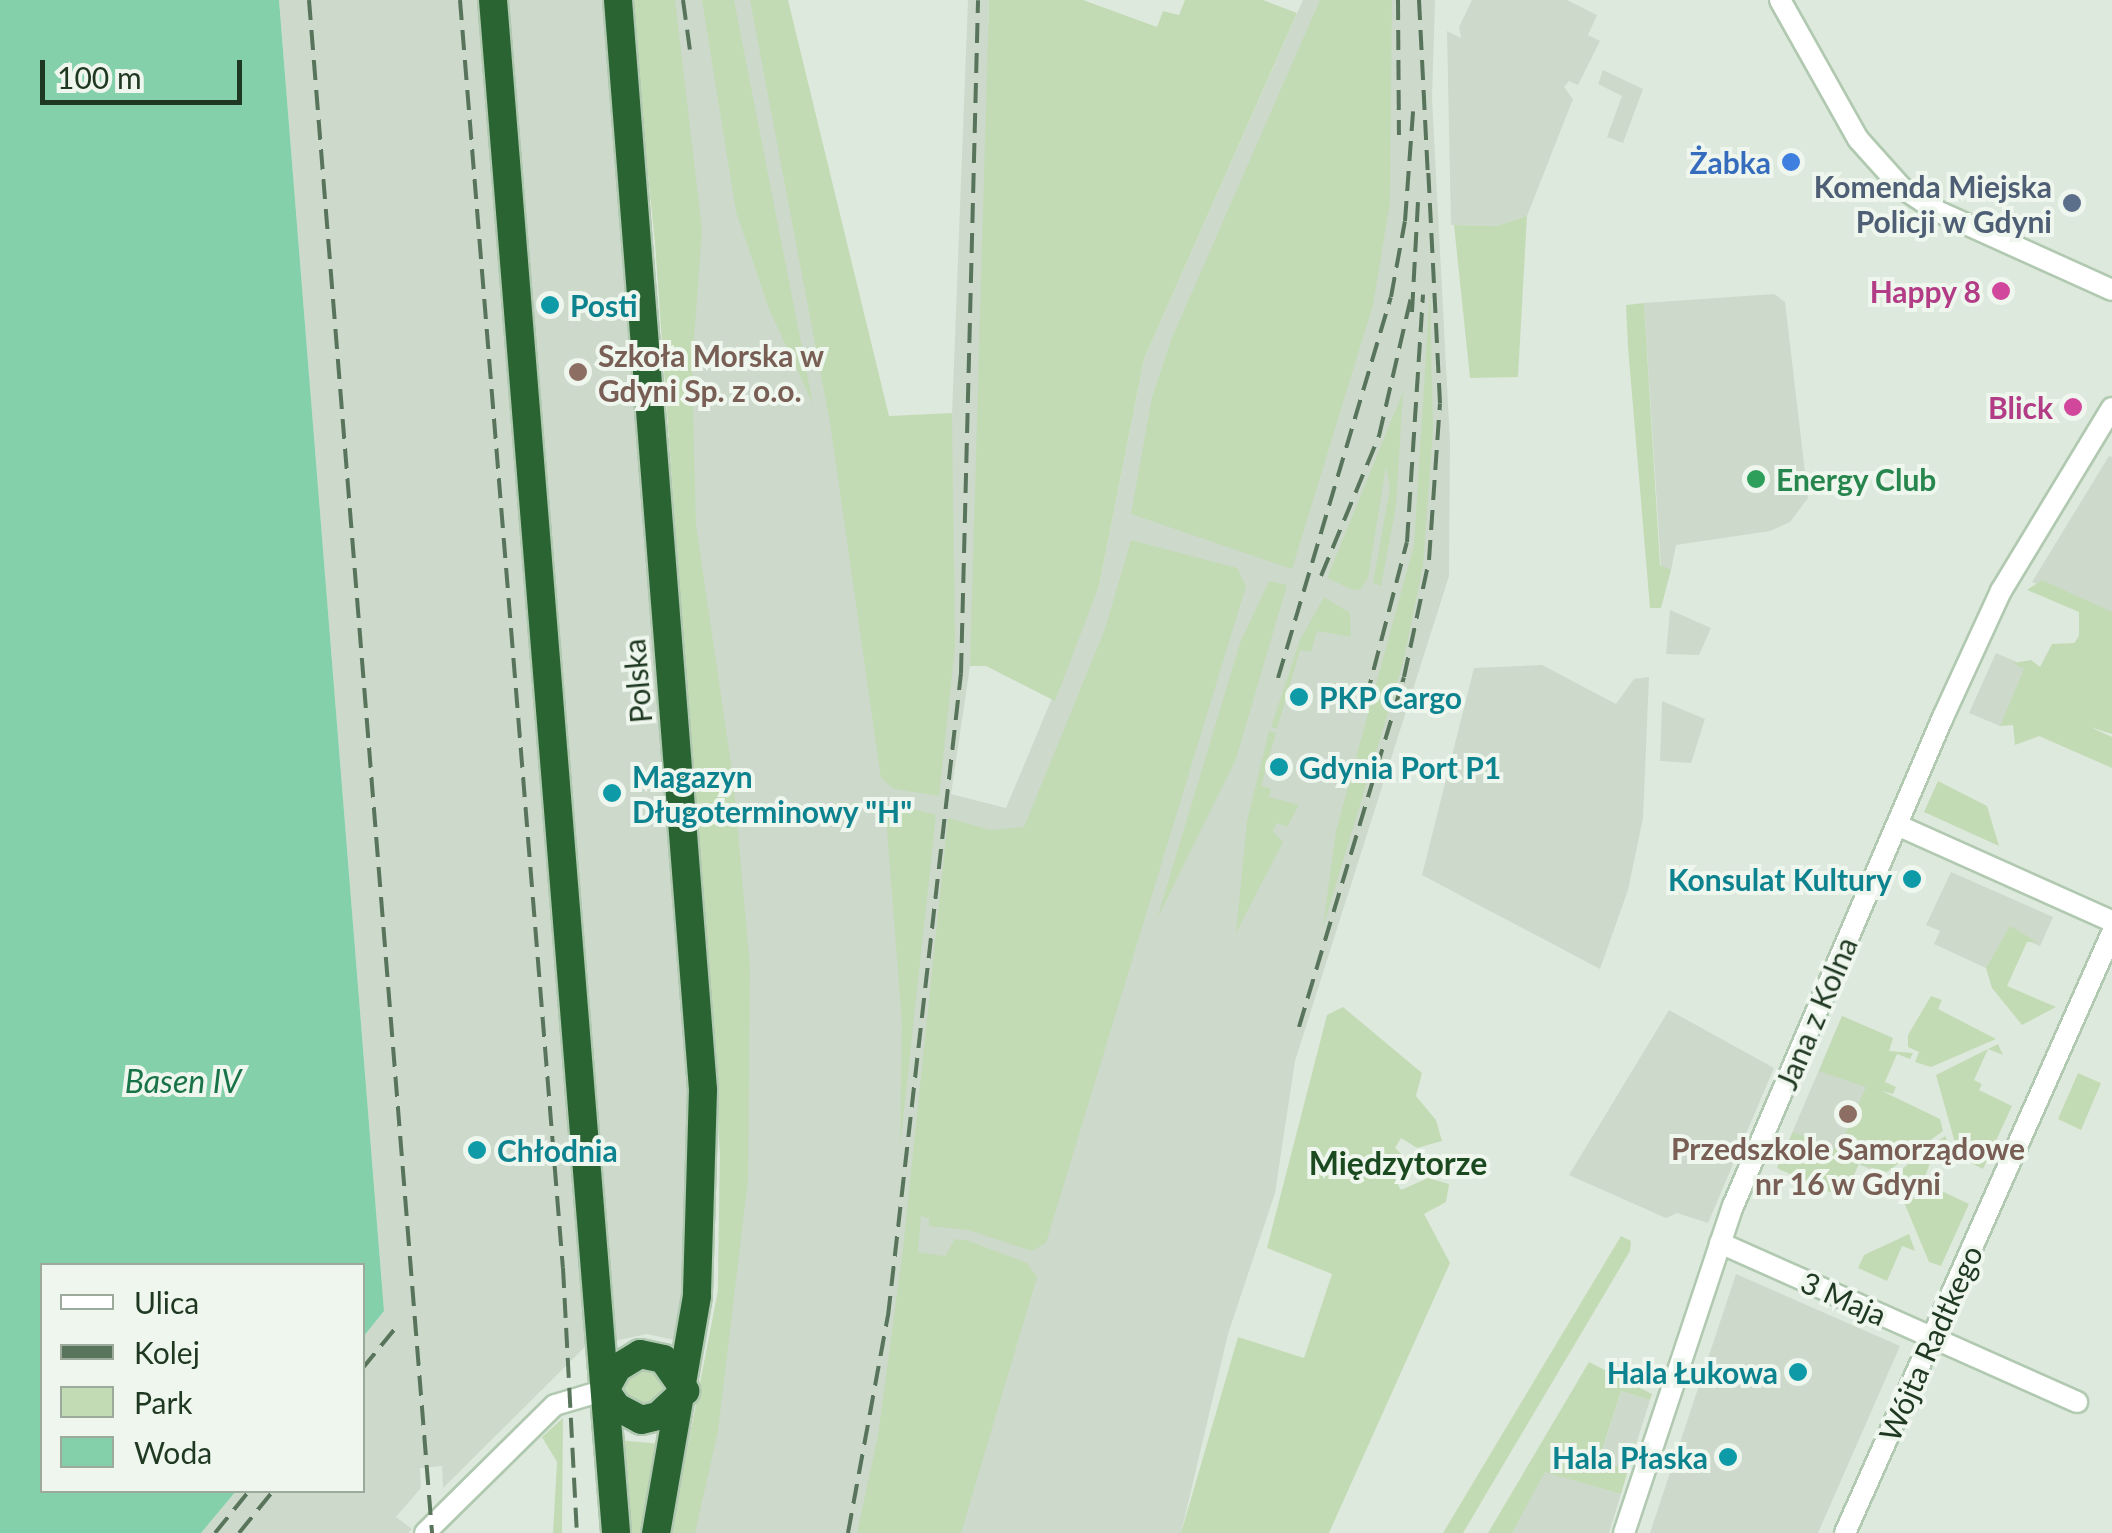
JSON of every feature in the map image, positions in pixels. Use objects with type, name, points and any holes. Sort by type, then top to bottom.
[{"type":"highway","points":[[493,0],[616,1533]]},
{"type":"highway","name":"Polska","points":[[618,0],[703,1090],[702,1228],[685,1391],[656,1533]]},
{"type":"highway","points":[[640,1354],[663,1359],[685,1391],[658,1416],[641,1420],[617,1407],[604,1390],[617,1368],[640,1354]]},
{"type":"street","points":[[1780,0],[1858,139],[1896,182],[1926,204],[2112,290]]},
{"type":"street","name":"Jana z Kolna","points":[[1624,1533],[1720,1242],[1897,826],[2001,591],[2112,408]]},
{"type":"street","points":[[1897,826],[2112,921]]},
{"type":"street","name":"Wójta Radtkego","points":[[1845,1533],[2112,933]]},
{"type":"street","name":"3 Maja","points":[[1720,1242],[2078,1402]]},
{"type":"street","points":[[425,1533],[555,1405],[604,1390]]},
{"type":"shaded area","points":[[279,0],[602,0],[687,1004],[690,1152],[679,1341],[647,1334],[585,1347],[443,1488],[442,1466],[420,1468],[421,1488],[396,1517],[412,1529],[408,1533],[201,1533],[234,1493],[365,1493],[365,1335],[384,1311]]},
{"type":"shaded area","points":[[638,0],[780,0],[888,417],[952,415],[968,0],[989,0],[978,511],[970,666],[951,794],[1006,808],[1099,586],[1144,359],[1303,0],[1435,0],[1432,99],[1450,442],[1449,576],[1295,1061],[1275,1193],[1228,1334],[1181,1533],[671,1533],[718,1291],[720,1153]]},
{"type":"shaded area","points":[[1472,0],[1567,0],[1597,15],[1588,35],[1600,41],[1578,85],[1569,81],[1564,87],[1573,99],[1527,216],[1497,226],[1451,225],[1447,31],[1461,38],[1459,27]]},
{"type":"shaded area","points":[[1603,70],[1643,89],[1623,143],[1607,137],[1622,96],[1598,84]]},
{"type":"shaded area","points":[[1774,294],[1785,302],[1808,498],[1790,522],[1770,531],[1676,545],[1671,570],[1661,568],[1644,303]]},
{"type":"shaded area","points":[[2109,456],[2112,457],[2112,617],[2032,582]]},
{"type":"shaded area","points":[[1670,610],[1711,628],[1699,655],[1666,654]]},
{"type":"shaded area","points":[[1996,653],[2048,676],[2000,726],[1969,713]]},
{"type":"shaded area","points":[[1542,665],[1616,704],[1634,679],[1649,677],[1643,818],[1628,890],[1600,969],[1422,875],[1474,668]]},
{"type":"shaded area","points":[[1662,701],[1705,719],[1691,763],[1660,761]]},
{"type":"shaded area","points":[[1951,872],[2053,917],[2040,946],[2013,935],[1986,968],[1934,944],[1940,931],[1926,925]]},
{"type":"shaded area","points":[[1669,1010],[1774,1068],[1708,1223],[1677,1213],[1666,1218],[1569,1175]]},
{"type":"shaded area","name":"Przedszkole Samorządowe nr 16 w Gdyni","points":[[1842,1016],[1893,1038],[1875,1080],[1883,1094],[1900,1101],[1871,1170],[1858,1164],[1843,1198],[1777,1168]]},
{"type":"shaded area","points":[[1736,1274],[1900,1346],[1818,1533],[1650,1533]]},
{"type":"shaded area","points":[[1621,1391],[1650,1400],[1628,1470],[1599,1461]]},
{"type":"shaded area","points":[[1544,1471],[1621,1494],[1609,1533],[1512,1533]]},
{"type":"green space","points":[[630,0],[675,0],[702,229],[692,368],[696,525],[733,777],[750,967],[748,1180],[718,1431],[695,1533],[671,1533],[718,1291],[720,1153],[655,243]]},
{"type":"green space","points":[[702,0],[734,0],[813,404],[769,309],[736,212]]},
{"type":"green space","points":[[750,0],[788,0],[889,416],[952,413],[955,647],[939,796],[894,789],[881,778],[830,423]]},
{"type":"green space","points":[[989,0],[1083,0],[1157,27],[1163,11],[1179,15],[1185,0],[1263,0],[1297,13],[1144,359],[1099,586],[1055,701],[986,666],[970,666]]},
{"type":"green space","points":[[1320,0],[1392,0],[1390,202],[1373,305],[1292,569],[1131,514],[1152,397],[1171,340]]},
{"type":"green space","points":[[1527,216],[1518,377],[1470,378],[1454,225],[1497,226]]},
{"type":"green space","points":[[1430,291],[1433,429],[1423,566],[1403,663],[1323,927],[1336,831],[1414,545]]},
{"type":"green space","points":[[1644,303],[1660,565],[1671,570],[1661,608],[1650,608],[1628,347],[1626,305]]},
{"type":"green space","points":[[1403,392],[1396,506],[1381,586],[1373,583],[1390,488],[1386,466],[1368,578],[1360,590],[1351,589],[1327,578]]},
{"type":"green space","points":[[1131,540],[1237,568],[1246,586],[1046,1243],[1032,1251],[968,1230],[929,1226],[929,1218],[921,1216],[918,1252],[945,1256],[955,1239],[966,1240],[1027,1263],[1037,1277],[961,1533],[857,1533],[878,1436],[903,1249],[948,818],[990,830],[1024,827],[1105,629]]},
{"type":"green space","points":[[2042,580],[2112,612],[2112,734],[2090,727],[2112,737],[2112,768],[2039,736],[2015,745],[2013,725],[2000,726],[2024,669],[2013,663],[2031,660],[2040,667],[2052,644],[2074,643],[2079,636],[2079,612],[2027,590]]},
{"type":"green space","points":[[1269,581],[1287,585],[1236,759],[1157,919],[1240,643]]},
{"type":"green space","points":[[1324,597],[1350,613],[1351,637],[1317,631],[1311,652],[1300,650],[1277,729],[1271,727],[1300,640]]},
{"type":"green space","points":[[1269,731],[1276,733],[1261,786],[1271,789],[1269,797],[1299,805],[1287,827],[1277,823],[1273,831],[1283,842],[1236,933],[1247,821]]},
{"type":"green space","points":[[1938,781],[1987,806],[1999,846],[1924,812]]},
{"type":"green space","points":[[897,805],[936,815],[900,1147],[902,1024],[886,817]]},
{"type":"green space","points":[[2010,926],[2037,942],[2027,942],[2007,986],[2056,1007],[2022,1025],[1992,988],[1986,968]]},
{"type":"green space","points":[[1931,996],[1942,1000],[1938,1009],[1996,1039],[1931,1067],[1915,1062],[1919,1052],[1908,1047],[1908,1035]]},
{"type":"green space","points":[[1343,1007],[1422,1073],[1416,1096],[1436,1120],[1442,1141],[1417,1148],[1401,1138],[1395,1148],[1411,1163],[1398,1185],[1401,1190],[1428,1178],[1449,1184],[1446,1202],[1424,1214],[1450,1263],[1329,1533],[1181,1533],[1238,1337],[1304,1358],[1332,1274],[1267,1248],[1327,1015]]},
{"type":"green space","name":"Przedszkole Samorządowe nr 16 w Gdyni","points":[[1842,1016],[1893,1038],[1889,1051],[1913,1053],[1910,1059],[1897,1054],[1885,1082],[1896,1087],[1893,1094],[1882,1091],[1940,1119],[1943,1131],[1887,1172],[1859,1164],[1843,1198],[1777,1168],[1793,1132],[1835,1149],[1841,1144],[1866,1087],[1819,1071]]},
{"type":"green space","points":[[1998,1044],[2003,1055],[1988,1049]]},
{"type":"green space","points":[[1988,1049],[1974,1080],[1982,1084],[1979,1090],[2012,1106],[1983,1169],[1959,1157],[1936,1075]]},
{"type":"green space","points":[[2078,1073],[2101,1083],[2081,1130],[2058,1119]]},
{"type":"green space","points":[[1945,1136],[1951,1149],[1937,1144],[1923,1182],[1969,1204],[1941,1266],[1929,1262],[1893,1176]]},
{"type":"green space","points":[[1909,1234],[1915,1251],[1902,1246],[1887,1281],[1858,1268],[1864,1255]]},
{"type":"green space","points":[[1621,1236],[1631,1241],[1630,1251],[1463,1533],[1443,1533]]},
{"type":"green space","points":[[1589,1362],[1652,1394],[1650,1400],[1621,1391],[1599,1460],[1628,1470],[1621,1494],[1545,1472],[1512,1533],[1488,1533]]},
{"type":"green space","points":[[644,1366],[659,1372],[665,1387],[659,1402],[644,1408],[629,1402],[623,1387],[629,1372]]},
{"type":"green space","points":[[563,1418],[562,1533],[553,1533],[557,1462],[542,1437]]},
{"type":"green space","points":[[617,1440],[662,1444],[644,1533],[626,1533]]},
{"type":"water","name":"Basen IV","points":[[0,0],[279,0],[384,1311],[365,1335],[365,1263],[40,1263],[40,1493],[234,1493],[201,1533],[0,1533]]},
{"type":"railway","points":[[309,0],[432,1533]]},
{"type":"railway","points":[[460,0],[563,1268],[577,1533]]},
{"type":"railway","points":[[683,0],[691,58]]},
{"type":"railway","points":[[848,1533],[888,1316],[961,673],[978,0]]},
{"type":"railway","points":[[1398,0],[1399,135]]},
{"type":"railway","points":[[1419,0],[1428,180]]},
{"type":"railway","points":[[1278,678],[1391,297],[1405,221],[1413,111]]},
{"type":"railway","points":[[1299,1027],[1404,677],[1429,560],[1440,403],[1428,169]]},
{"type":"railway","points":[[1412,312],[1418,202]]},
{"type":"railway","points":[[1366,699],[1407,542],[1423,295]]},
{"type":"railway","points":[[1321,576],[1379,436],[1411,297]]},
{"type":"railway","points":[[365,1365],[398,1325]]},
{"type":"railway","points":[[215,1533],[248,1493]]},
{"type":"railway","points":[[239,1533],[272,1493]]},
{"type":"place","name":"Żabka","points":[[1791,162]]},
{"type":"place","name":"Komenda Miejska Policji w Gdyni","points":[[2072,203]]},
{"type":"place","name":"Happy 8","points":[[2001,291]]},
{"type":"place","name":"Posti","points":[[550,305]]},
{"type":"place","name":"Szkoła Morska w Gdyni Sp. z o.o.","points":[[578,372]]},
{"type":"place","name":"Blick","points":[[2073,407]]},
{"type":"place","name":"Energy Club","points":[[1756,479]]},
{"type":"place","name":"PKP Cargo","points":[[1299,697]]},
{"type":"place","name":"Gdynia Port P1","points":[[1279,767]]},
{"type":"place","name":"Magazyn Długoterminowy \"H\"","points":[[612,793]]},
{"type":"place","name":"Konsulat Kultury","points":[[1912,879]]},
{"type":"place","name":"Przedszkole Samorządowe nr 16 w Gdyni","points":[[1848,1114]]},
{"type":"place","name":"Chłodnia","points":[[477,1150]]},
{"type":"place","name":"Hala Łukowa","points":[[1798,1372]]},
{"type":"place","name":"Hala Płaska","points":[[1728,1457]]},
{"type":"district","name":"Międzytorze","points":[[1398,1163]]}]
